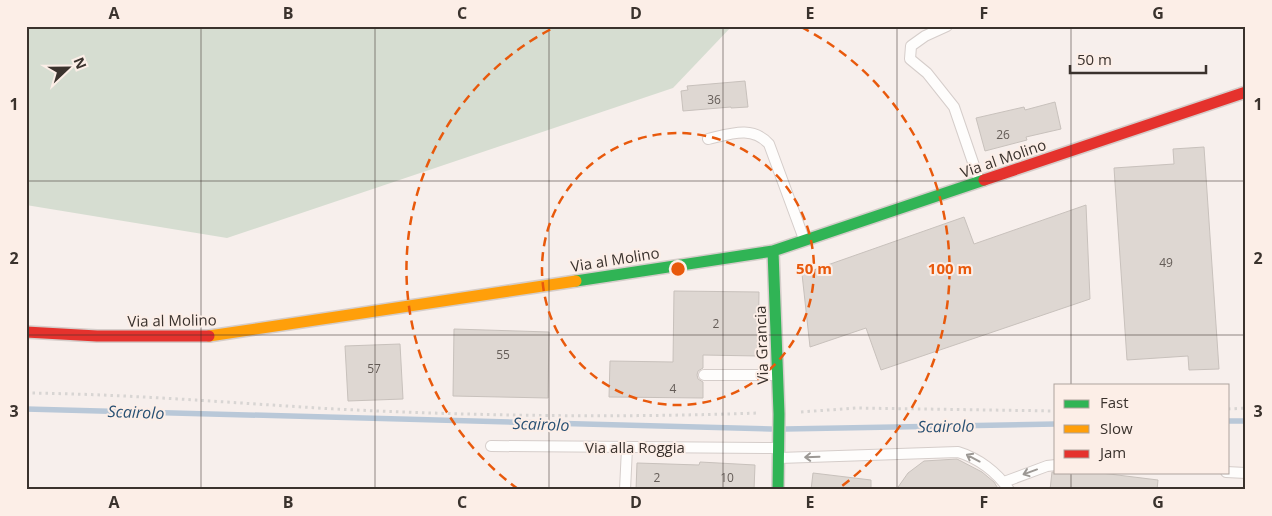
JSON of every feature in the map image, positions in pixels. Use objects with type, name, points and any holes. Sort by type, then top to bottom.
[{"type":"street","name":"Via al Molino","points":[[26,332],[97,336],[205,337],[773,251],[1246,92]]},
{"type":"street","name":"Via Grancia","points":[[773,251],[779,414],[778,490]]},
{"type":"lane","points":[[947,26],[925,36],[911,46],[910,59],[928,73],[954,107],[979,181]]},
{"type":"lane","points":[[708,139],[740,132],[752,133],[762,137],[770,144],[805,240]]},
{"type":"lane","points":[[704,375],[778,375]]},
{"type":"lane","name":"Via alla Roggia","points":[[491,446],[779,448],[958,452],[973,457],[1006,486]]},
{"type":"lane","points":[[625,490],[627,448]]},
{"type":"lane","points":[[1006,486],[1047,466],[1054,465]]},
{"type":"lane","points":[[1230,472],[1246,473]]},
{"type":"path","points":[[26,393],[88,394],[338,409],[494,414],[692,416],[770,412],[779,414],[856,408],[1054,411]]},
{"type":"path","points":[[1230,409],[1246,408]]},
{"type":"shaded area","points":[[26,26],[732,26],[673,88],[227,238],[26,205]]},
{"type":"building","points":[[745,81],[748,107],[683,111],[681,91],[688,90],[687,86]]},
{"type":"building","points":[[1055,102],[1061,129],[1026,137],[1027,140],[985,151],[976,118],[1024,107],[1025,110]]},
{"type":"building","points":[[1204,147],[1219,369],[1189,370],[1188,356],[1127,360],[1114,168],[1174,164],[1173,149]]},
{"type":"building","points":[[1086,205],[1090,299],[881,370],[866,328],[810,347],[802,274],[964,217],[974,244]]},
{"type":"building","points":[[674,291],[759,292],[758,356],[703,355],[703,368],[698,371],[697,375],[698,379],[703,382],[703,398],[609,397],[610,361],[673,362]]},
{"type":"building","points":[[454,329],[549,332],[548,398],[453,396]]},
{"type":"building","points":[[400,344],[403,399],[348,401],[345,346]]},
{"type":"building","points":[[957,459],[982,472],[994,482],[999,490],[896,490],[908,473],[924,461]]},
{"type":"building","points":[[700,462],[755,465],[754,490],[636,490],[637,463],[699,465]]},
{"type":"building","points":[[1052,472],[1054,474],[1109,474],[1158,480],[1157,490],[1050,490]]},
{"type":"building","points":[[813,473],[871,480],[871,490],[811,490]]},
{"type":"waterway","name":"Scairolo","points":[[26,409],[771,429]]},
{"type":"waterway","name":"Scairolo","points":[[1230,421],[1246,421]]},
{"type":"waterway","name":"Scairolo","points":[[785,429],[1054,424]]},
{"type":"traffic: fast","points":[[576,281],[773,251],[984,180]]},
{"type":"traffic: fast","points":[[773,251],[779,414],[778,490]]},
{"type":"traffic: slow","points":[[209,336],[576,281]]},
{"type":"traffic: jam","points":[[984,180],[1246,92]]},
{"type":"traffic: jam","points":[[26,332],[97,336],[209,336]]}]
